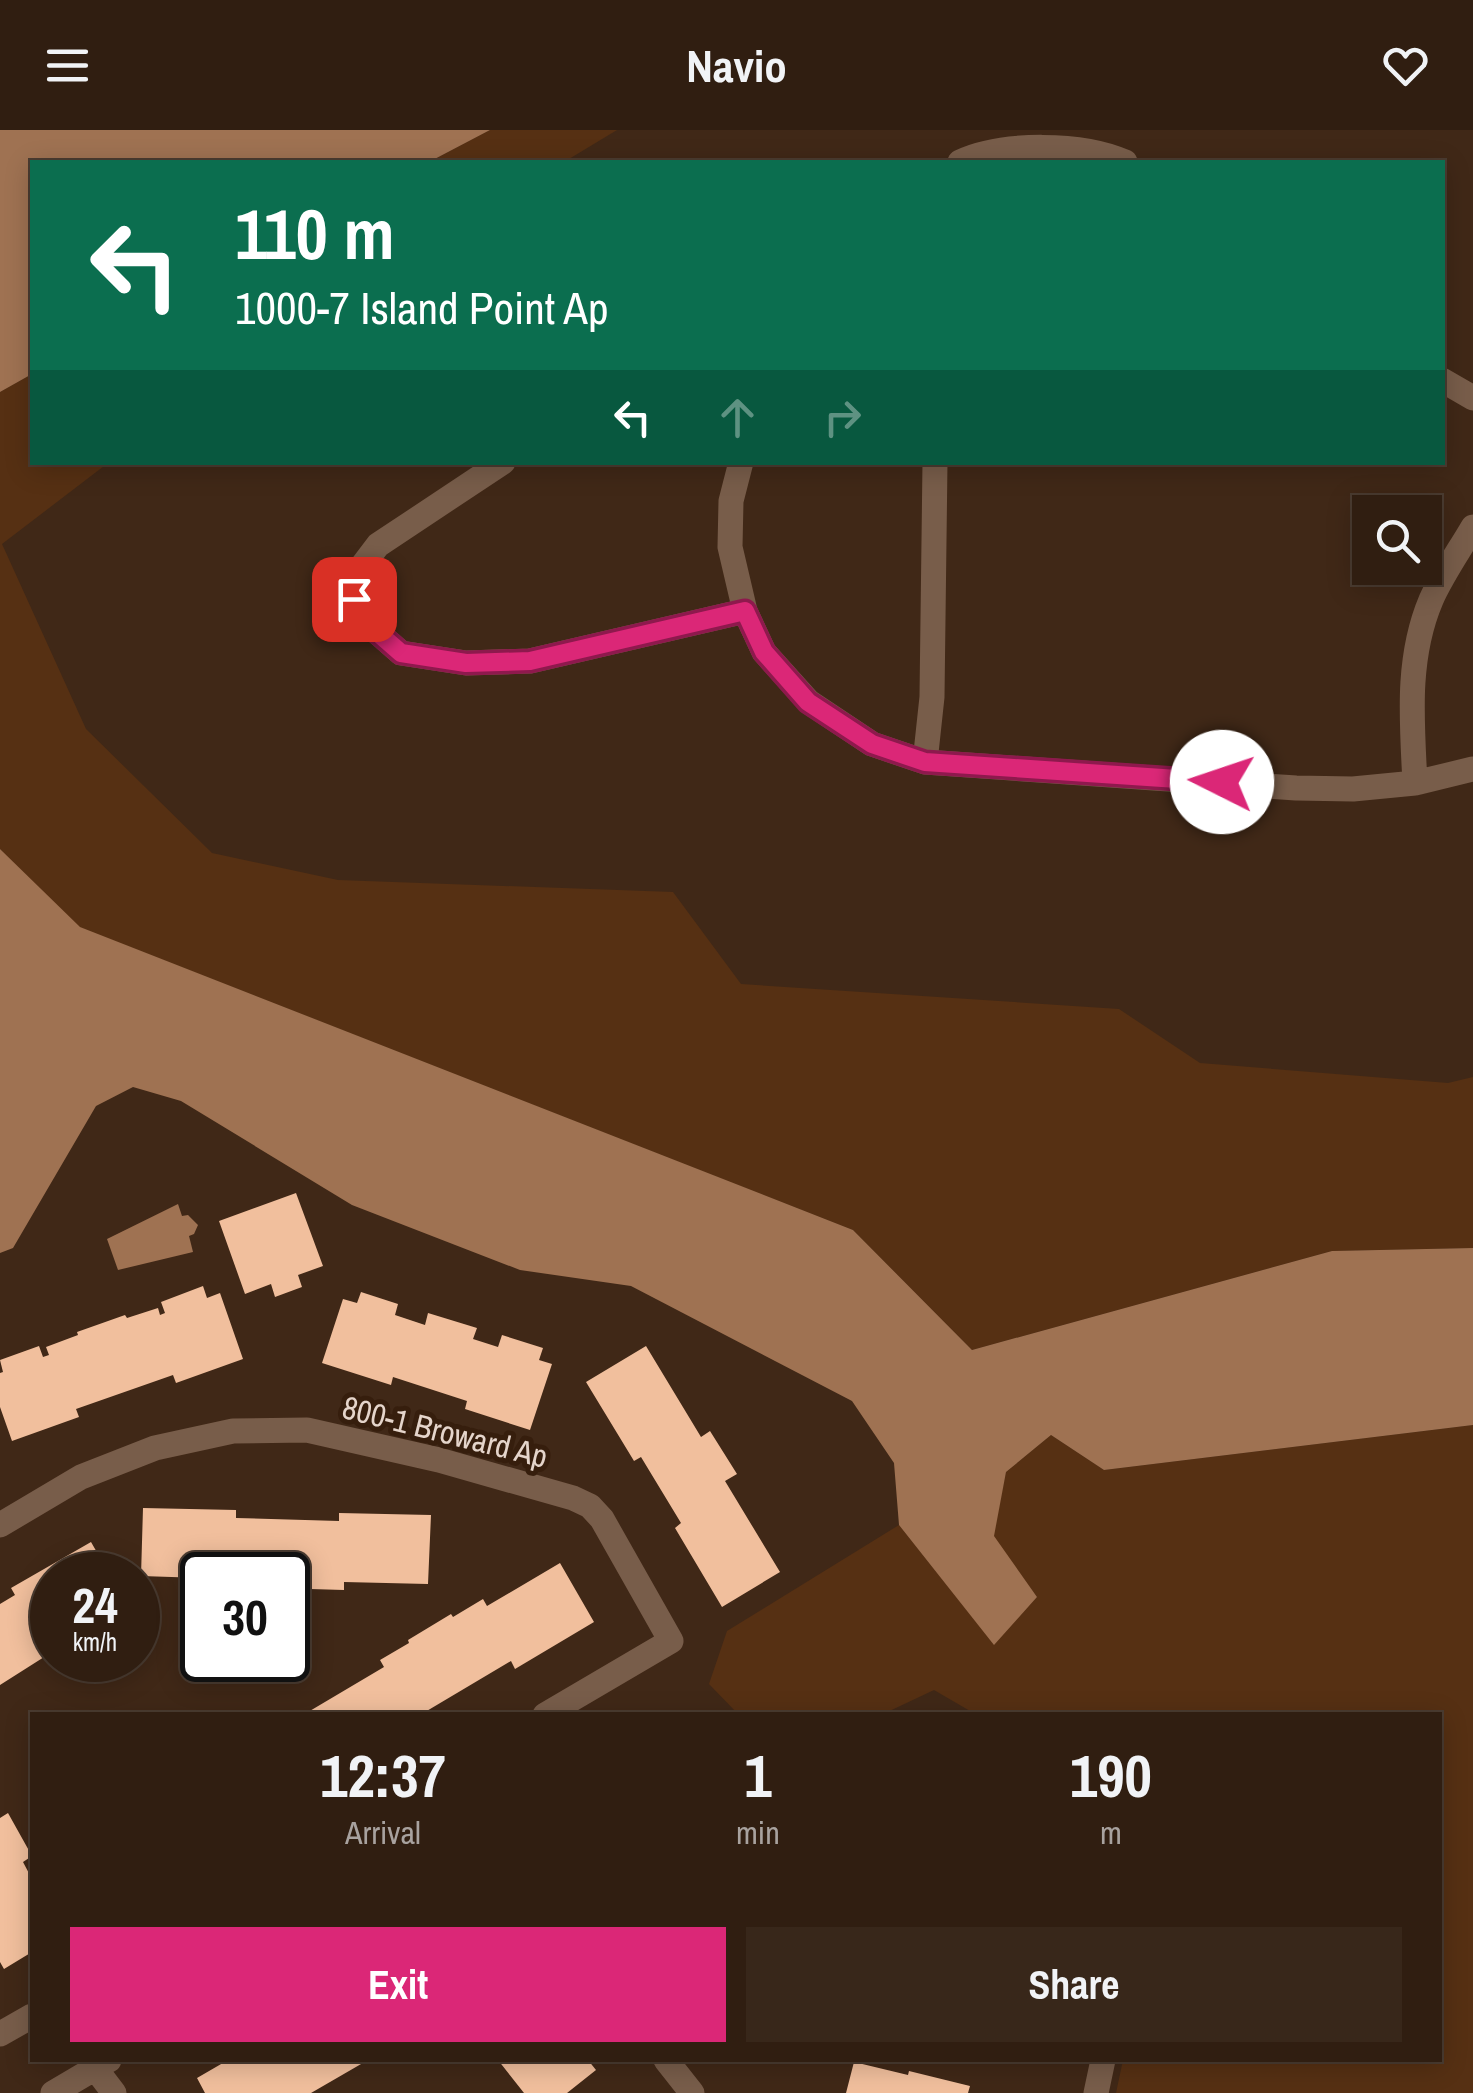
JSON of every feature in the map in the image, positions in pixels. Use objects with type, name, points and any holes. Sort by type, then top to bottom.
[{"type":"street","points":[[966,160],[999,150],[1039,147],[1105,154],[1120,160]]},
{"type":"street","points":[[1445,380],[1473,374]]},
{"type":"street","points":[[1445,381],[1473,398]]},
{"type":"street","points":[[498,465],[378,546],[353,578],[354,599],[361,618],[401,653],[466,663],[530,661],[745,611]]},
{"type":"street","points":[[740,465],[731,500],[730,547],[745,611],[764,652],[808,702],[872,744],[925,762],[1296,788],[1353,789],[1416,783],[1473,770]]},
{"type":"street","points":[[925,762],[932,697],[936,465]]},
{"type":"street","points":[[1416,783],[1411,700],[1415,657],[1431,600],[1473,527]]},
{"type":"street","name":"800-1 Broward Ap","points":[[0,1524],[81,1478],[155,1448],[233,1431],[307,1430],[439,1460],[573,1498],[590,1506],[602,1519],[671,1640],[550,1712]]},
{"type":"street","points":[[0,2034],[30,2017]]},
{"type":"street","points":[[668,2062],[692,2093]]},
{"type":"street","points":[[1096,2093],[1103,2062]]},
{"type":"street","points":[[54,2093],[102,2064],[114,2093]]},
{"type":"shaded area","points":[[0,130],[490,130],[433,160],[30,160],[30,375],[0,392]]},
{"type":"shaded area","points":[[490,130],[617,130],[567,160],[433,160]]},
{"type":"shaded area","points":[[30,375],[30,465],[105,465],[2,544],[86,729],[212,853],[338,880],[673,892],[741,984],[1119,1009],[1200,1063],[1448,1083],[1473,1077],[1473,1248],[1332,1251],[972,1350],[853,1230],[79,927],[0,849],[0,392]]},
{"type":"shaded area","points":[[0,849],[80,927],[853,1230],[972,1350],[1332,1251],[1473,1248],[1473,1425],[1104,1470],[1051,1435],[1006,1472],[994,1536],[1037,1597],[994,1645],[899,1525],[894,1463],[852,1401],[631,1286],[520,1270],[352,1205],[181,1101],[133,1087],[96,1106],[13,1248],[0,1253]]},
{"type":"shaded area","points":[[178,1204],[182,1216],[188,1215],[198,1225],[189,1236],[193,1252],[118,1270],[107,1239]]},
{"type":"shaded area","points":[[1473,1425],[1473,2093],[1116,2093],[1123,2062],[1442,2062],[1442,1712],[972,1712],[934,1690],[887,1712],[736,1712],[709,1684],[727,1631],[899,1525],[994,1644],[1037,1597],[993,1536],[1006,1472],[1051,1435],[1104,1470]]},
{"type":"building","points":[[296,1193],[323,1266],[298,1275],[302,1287],[275,1297],[271,1284],[245,1294],[219,1221]]},
{"type":"building","points":[[203,1286],[207,1298],[220,1293],[243,1359],[176,1383],[173,1375],[76,1409],[79,1417],[12,1441],[0,1407],[0,1360],[39,1346],[43,1357],[49,1355],[46,1347],[125,1315],[127,1318],[158,1308],[160,1315],[165,1313],[161,1302]]},
{"type":"building","points":[[361,1292],[398,1304],[395,1315],[425,1325],[428,1313],[477,1328],[473,1339],[498,1347],[502,1335],[543,1348],[539,1360],[552,1364],[530,1430],[465,1409],[467,1401],[393,1377],[391,1385],[322,1363],[343,1299],[357,1303]]},
{"type":"building","points":[[646,1346],[701,1437],[710,1431],[737,1474],[725,1481],[780,1572],[722,1607],[675,1528],[681,1523],[641,1457],[634,1461],[586,1382]]},
{"type":"building","points":[[143,1508],[236,1510],[236,1518],[339,1521],[339,1513],[431,1515],[428,1584],[344,1582],[344,1590],[310,1589],[310,1552],[180,1552],[180,1577],[160,1577],[160,1552],[142,1552]]},
{"type":"building","points":[[91,1542],[97,1552],[74,1552]]},
{"type":"building","points":[[560,1563],[594,1622],[515,1669],[511,1661],[425,1712],[308,1712],[384,1667],[380,1660],[451,1614],[453,1617],[483,1599],[487,1606]]},
{"type":"building","points":[[30,1577],[30,1666],[0,1685],[0,1604],[15,1595],[11,1588]]},
{"type":"building","points":[[8,1813],[30,1852],[23,1862],[30,1875],[30,1953],[4,1969],[0,1962],[0,1818]]},
{"type":"building","points":[[225,2062],[365,2062],[311,2093],[205,2093],[197,2078]]},
{"type":"building","points":[[500,2062],[590,2062],[596,2070],[567,2093],[524,2093]]},
{"type":"building","points":[[854,2062],[970,2086],[968,2093],[846,2093]]},
{"type":"route","points":[[354,599],[361,618],[401,653],[466,663],[530,661],[745,611],[764,652],[808,702],[872,744],[925,762],[1222,782]]}]
